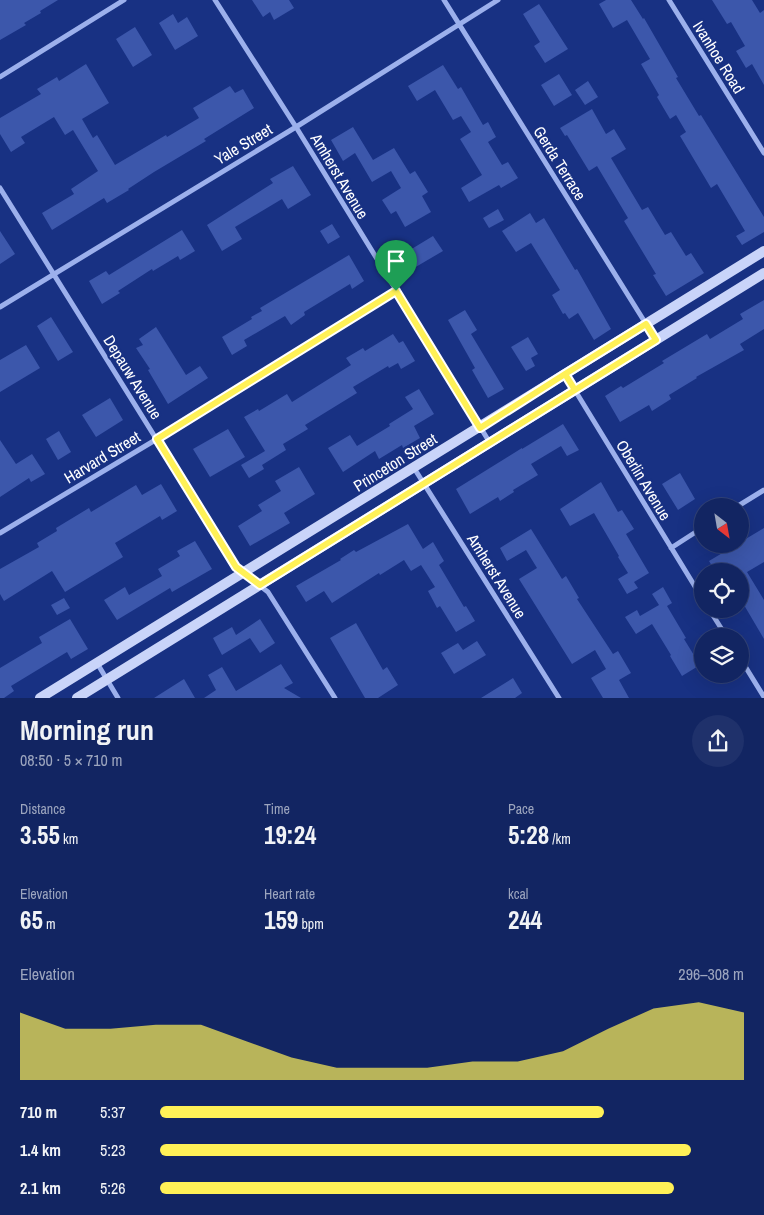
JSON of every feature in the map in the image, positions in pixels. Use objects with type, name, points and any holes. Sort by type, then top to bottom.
[{"type":"main road","name":"Princeton Street","points":[[40,698],[764,251]]},
{"type":"main road","name":"Princeton Street","points":[[77,698],[764,273]]},
{"type":"street","points":[[0,77],[124,0]]},
{"type":"street","name":"Amherst Avenue","points":[[215,0],[296,127],[490,443]]},
{"type":"street","name":"Gerda Terrace","points":[[444,0],[656,340]]},
{"type":"street","name":"Yale Street","points":[[0,307],[296,127],[498,0]]},
{"type":"street","name":"Ivanhoe Road","points":[[669,0],[764,153]]},
{"type":"street","name":"Depauw Avenue","points":[[0,188],[236,567],[268,592],[335,698]]},
{"type":"street","name":"Harvard Street","points":[[0,533],[157,439],[396,291]]},
{"type":"street","name":"Oberlin Avenue","points":[[565,374],[694,585]]},
{"type":"street","name":"Amherst Avenue","points":[[414,468],[559,698]]},
{"type":"street","points":[[749,499],[764,490]]},
{"type":"street","points":[[671,548],[694,533]]},
{"type":"street","points":[[96,663],[118,698]]},
{"type":"street","points":[[749,673],[764,697]]},
{"type":"building","points":[[0,0],[58,0],[24,23],[26,25],[0,40]]},
{"type":"building","points":[[252,0],[289,0],[294,8],[274,20],[270,12],[263,17]]},
{"type":"building","points":[[606,0],[631,0],[644,18],[678,77],[676,78],[764,217],[764,232],[742,245],[736,236],[745,231],[717,184],[711,188],[680,136],[686,132],[676,115],[670,119],[657,97],[659,95],[641,64],[650,59],[627,20],[613,28],[599,4]]},
{"type":"building","points":[[712,0],[752,0],[760,13],[764,10],[764,85],[752,64],[746,68],[736,51],[745,46],[731,22],[727,24]]},
{"type":"building","points":[[539,4],[568,49],[545,63],[534,46],[540,42],[523,14]]},
{"type":"building","points":[[173,14],[178,23],[187,17],[198,36],[175,50],[159,23]]},
{"type":"building","points":[[135,27],[152,55],[133,67],[116,39]]},
{"type":"building","points":[[86,64],[109,103],[82,119],[93,138],[97,135],[115,165],[199,118],[193,108],[230,86],[235,93],[243,89],[254,108],[204,139],[206,141],[154,172],[129,190],[107,203],[104,198],[52,230],[42,213],[74,194],[71,189],[98,171],[73,130],[65,135],[54,117],[21,137],[25,143],[11,152],[0,134],[0,118],[41,94],[37,89],[57,77],[59,81]]},
{"type":"building","points":[[443,65],[458,89],[461,87],[483,125],[488,122],[496,137],[488,142],[502,165],[508,162],[518,178],[501,188],[499,185],[469,202],[461,188],[482,175],[460,139],[471,132],[461,116],[453,120],[435,90],[417,101],[408,86]]},
{"type":"building","points":[[559,74],[572,95],[554,106],[541,85]]},
{"type":"building","points":[[588,81],[598,97],[585,105],[575,90]]},
{"type":"building","points":[[592,109],[606,134],[614,129],[626,149],[611,158],[642,210],[648,207],[665,235],[671,232],[686,256],[691,253],[704,273],[666,296],[653,275],[656,274],[624,221],[628,218],[597,166],[589,171],[567,135],[565,136],[560,128]]},
{"type":"building","points":[[353,127],[373,160],[394,148],[410,174],[415,171],[428,192],[422,196],[431,212],[405,227],[396,211],[391,214],[382,200],[401,188],[391,171],[372,182],[355,153],[343,161],[331,140]]},
{"type":"building","points":[[293,166],[311,195],[288,209],[282,199],[235,227],[242,239],[222,251],[207,225],[273,183],[270,179]]},
{"type":"building","points":[[498,209],[504,220],[489,228],[483,218]]},
{"type":"building","points":[[530,213],[536,223],[544,218],[575,270],[577,269],[611,329],[594,340],[578,313],[569,319],[565,313],[563,314],[552,295],[560,290],[531,243],[516,252],[502,231]]},
{"type":"building","points":[[332,224],[340,237],[328,244],[320,231]]},
{"type":"building","points":[[182,230],[195,251],[180,260],[178,256],[153,271],[152,269],[102,304],[89,281],[106,271],[109,275]]},
{"type":"building","points":[[0,231],[15,254],[0,264]]},
{"type":"building","points":[[433,236],[443,251],[414,268],[405,253]]},
{"type":"building","points":[[349,255],[364,281],[352,289],[350,284],[304,312],[305,315],[291,325],[285,316],[244,340],[247,346],[232,355],[222,337],[252,319],[251,317],[262,311],[260,308]]},
{"type":"building","points":[[764,300],[764,329],[740,344],[744,350],[696,377],[669,395],[671,399],[652,411],[649,405],[620,422],[605,396],[621,386],[623,388],[664,363],[662,361],[707,334],[710,339],[743,319],[740,314]]},
{"type":"building","points":[[465,310],[477,330],[471,334],[504,389],[488,398],[472,370],[475,368],[448,320]]},
{"type":"building","points":[[51,317],[73,352],[58,361],[37,326]]},
{"type":"building","points":[[156,327],[186,375],[200,366],[208,378],[168,404],[148,370],[150,369],[136,348],[143,345],[139,339]]},
{"type":"building","points":[[393,334],[399,343],[403,341],[415,361],[401,369],[398,363],[389,368],[388,366],[353,387],[357,393],[305,425],[308,429],[283,444],[286,450],[262,465],[264,469],[249,478],[241,465],[265,451],[244,417],[258,409],[259,411],[287,394],[292,402],[351,365],[346,358],[363,348],[365,351]]},
{"type":"building","points":[[528,337],[538,354],[531,358],[535,366],[526,371],[511,347]]},
{"type":"building","points":[[26,345],[40,368],[0,392],[0,360]]},
{"type":"building","points":[[419,389],[434,414],[414,426],[420,438],[403,448],[402,445],[379,459],[375,451],[343,472],[328,448],[350,435],[357,446],[390,426],[389,424],[413,409],[405,397]]},
{"type":"building","points":[[110,398],[123,420],[96,437],[82,415]]},
{"type":"building","points":[[563,424],[579,450],[567,456],[561,446],[531,464],[538,475],[513,490],[514,492],[500,501],[498,497],[470,514],[456,489]]},
{"type":"building","points":[[228,429],[245,457],[210,477],[193,449]]},
{"type":"building","points":[[59,431],[71,452],[58,460],[46,439]]},
{"type":"building","points":[[0,440],[16,464],[32,454],[45,474],[31,482],[29,478],[0,497]]},
{"type":"building","points":[[299,467],[315,494],[284,513],[290,523],[250,546],[238,526],[262,511],[258,505],[281,491],[275,481]]},
{"type":"building","points":[[680,473],[694,500],[678,510],[662,484]]},
{"type":"building","points":[[601,482],[618,512],[622,510],[634,529],[626,534],[649,573],[634,582],[638,588],[627,594],[618,579],[628,573],[594,513],[570,526],[560,509]]},
{"type":"building","points":[[161,484],[177,511],[162,520],[160,516],[115,543],[123,557],[65,592],[52,571],[4,601],[0,594],[0,569],[39,547],[37,543],[57,531],[56,528],[89,508],[91,512],[136,485],[142,495]]},
{"type":"building","points":[[408,524],[423,549],[433,542],[444,561],[439,565],[464,607],[466,606],[475,621],[456,632],[440,606],[437,608],[428,591],[435,587],[421,565],[411,571],[404,560],[380,575],[379,573],[332,603],[324,591],[306,602],[296,586],[341,560],[354,550],[356,552]]},
{"type":"building","points":[[764,528],[764,562],[749,571],[749,563],[710,563],[709,561],[722,553],[749,553],[749,537]]},
{"type":"building","points":[[531,529],[562,579],[566,576],[579,598],[577,599],[613,654],[618,651],[631,673],[619,680],[629,698],[603,698],[591,678],[606,669],[595,650],[572,664],[519,579],[537,568],[526,550],[507,561],[500,548]]},
{"type":"building","points":[[195,541],[212,569],[172,592],[170,588],[117,620],[104,600],[125,587],[129,595],[162,576],[158,569],[180,556],[177,551]]},
{"type":"building","points":[[749,575],[764,600],[764,639],[749,614]]},
{"type":"building","points":[[663,587],[672,603],[667,606],[694,655],[694,669],[682,676],[652,624],[636,634],[625,617],[637,610],[640,616],[659,605],[652,594]]},
{"type":"building","points":[[64,598],[70,608],[57,615],[51,605]]},
{"type":"building","points":[[70,619],[88,649],[71,659],[67,652],[11,686],[14,691],[4,698],[0,698],[0,668],[42,643],[39,637]]},
{"type":"building","points":[[260,619],[275,643],[260,653],[250,638],[222,655],[213,638],[232,627],[236,635]]},
{"type":"building","points":[[356,623],[383,670],[387,667],[398,685],[378,698],[365,698],[330,638]]},
{"type":"building","points":[[477,641],[486,655],[454,674],[441,653],[458,643],[463,650]]},
{"type":"building","points":[[281,664],[293,683],[284,688],[301,698],[204,698],[216,690],[208,675],[222,667],[236,691]]},
{"type":"building","points":[[513,678],[522,693],[515,698],[481,698]]},
{"type":"building","points":[[184,679],[195,698],[154,698]]},
{"type":"route","points":[[396,291],[157,439],[236,567],[260,585],[575,390],[565,374],[646,324],[656,340],[575,390],[565,374],[480,428],[396,291]]}]
